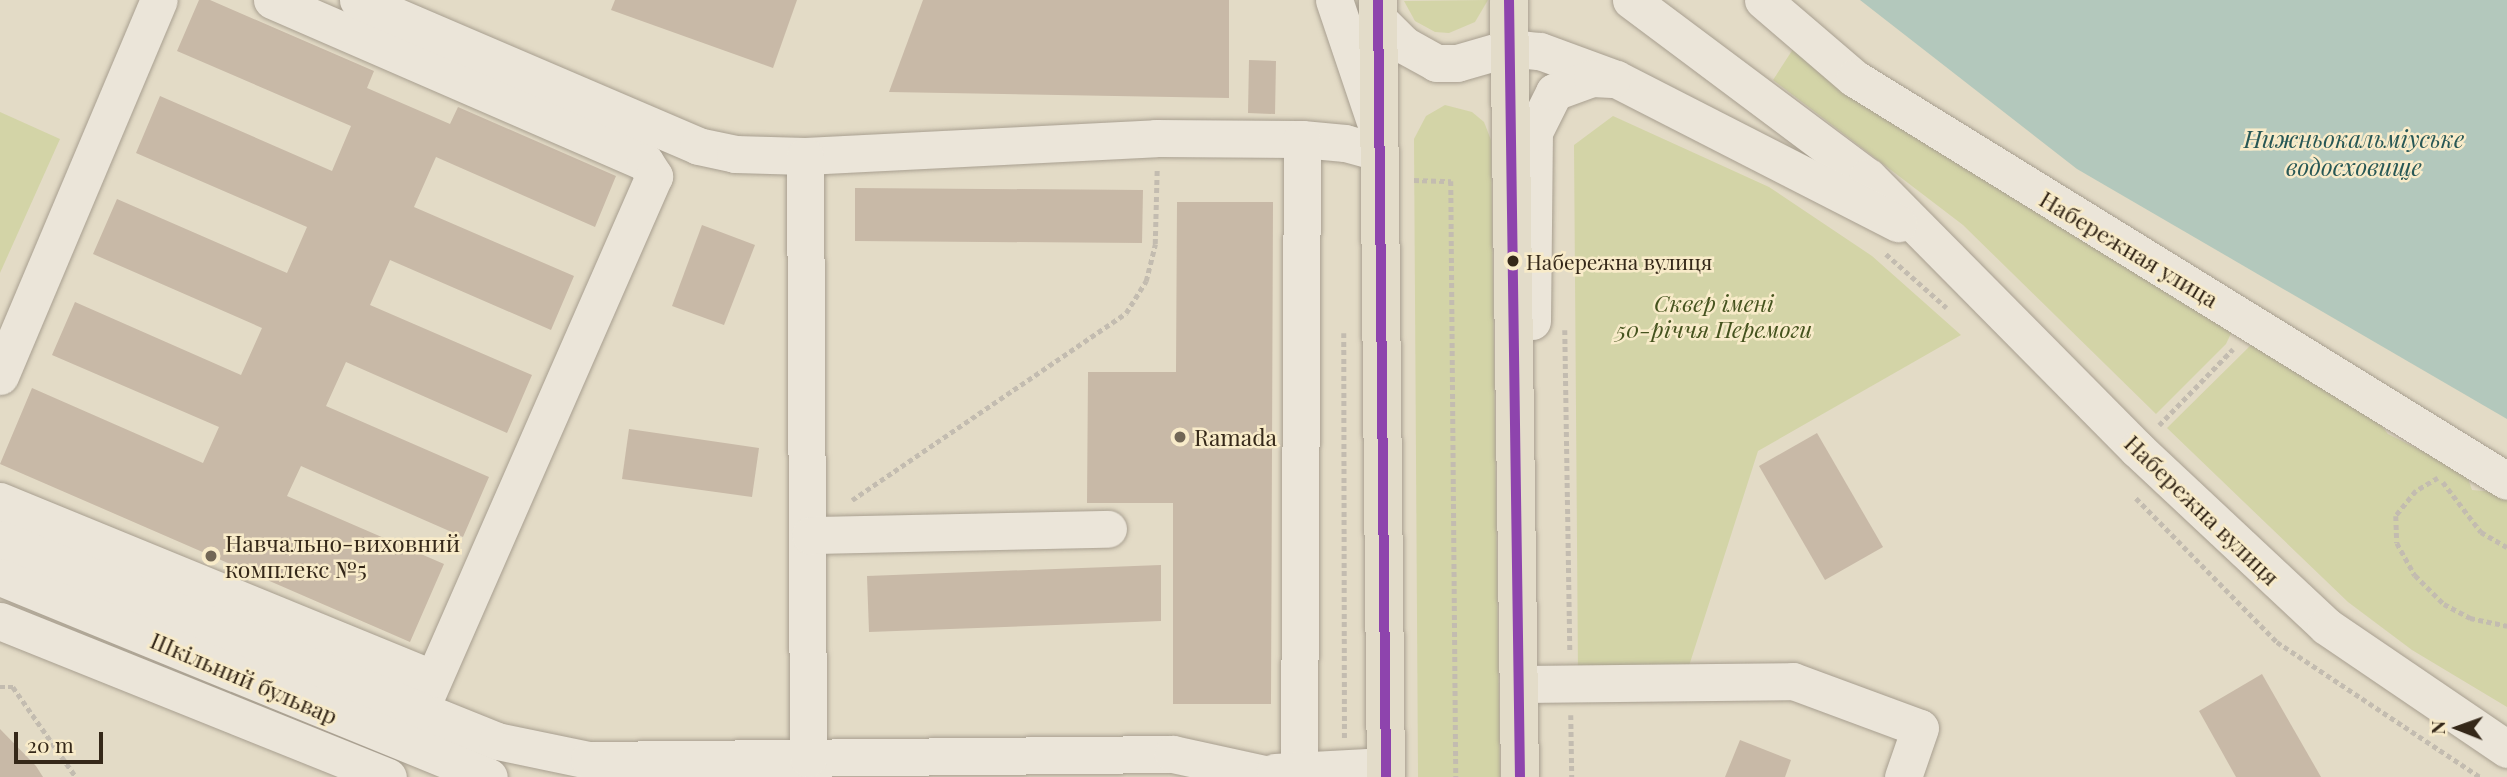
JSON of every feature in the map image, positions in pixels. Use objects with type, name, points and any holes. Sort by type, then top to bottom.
[{"type":"main road","points":[[1508,0],[1520,777]]},
{"type":"main road","points":[[1378,10],[1386,771]]},
{"type":"street","points":[[0,376],[159,0]]},
{"type":"street","points":[[272,0],[645,162],[654,176],[426,694]]},
{"type":"street","points":[[358,0],[698,146],[735,154],[805,156],[1156,138],[1378,142],[1335,0]]},
{"type":"street","name":"Набережна вулиця","points":[[1631,0],[1843,155],[2137,449],[2326,626],[2507,749]]},
{"type":"street","name":"Набережная улица","points":[[1763,0],[1854,78],[2256,325],[2445,460],[2507,481]]},
{"type":"street","points":[[1378,10],[1405,44],[1436,63],[1457,63],[1509,48]]},
{"type":"street","name":"Набережна вулиця","points":[[1509,48],[1540,51],[1616,79],[1924,237]]},
{"type":"street","points":[[1514,465],[1531,417],[1534,132],[1554,92],[1592,78],[1616,79]]},
{"type":"street","points":[[1273,773],[1302,139]]},
{"type":"street","points":[[805,156],[810,532],[808,758]]},
{"type":"street","points":[[0,501],[426,694],[497,741],[589,760],[1173,754],[1273,773],[1345,767],[1386,771]]},
{"type":"street","points":[[810,532],[1108,529]]},
{"type":"street","points":[[0,540],[426,694]]},
{"type":"street","name":"Шкільний бульвар","points":[[0,577],[489,777]]},
{"type":"street","points":[[0,621],[388,777]]},
{"type":"street","points":[[1518,684],[1793,681],[1920,728],[1903,777]]},
{"type":"path","points":[[810,532],[1126,313],[1146,282],[1155,244],[1156,138]]},
{"type":"path","points":[[1414,180],[1451,181],[1456,777]]},
{"type":"path","points":[[1879,248],[1955,315]]},
{"type":"path","points":[[1564,316],[1572,777]]},
{"type":"path","points":[[1344,320],[1345,767]]},
{"type":"path","points":[[2137,449],[2256,325]]},
{"type":"path","points":[[2445,460],[2448,493],[2481,532],[2507,547]]},
{"type":"path","points":[[2445,460],[2396,516],[2396,544],[2415,575],[2444,604],[2470,618],[2507,626]]},
{"type":"path","points":[[2130,492],[2277,642],[2480,777]]},
{"type":"path","points":[[0,687],[13,687],[76,777]]},
{"type":"green space","points":[[1488,0],[1475,22],[1449,33],[1435,32],[1415,21],[1404,1]]},
{"type":"green space","points":[[1795,46],[2234,327],[2226,344],[2156,414],[1963,225],[1773,80]]},
{"type":"green space","points":[[1445,105],[1472,112],[1484,122],[1491,140],[1500,777],[1418,777],[1414,139],[1426,116]]},
{"type":"green space","points":[[0,112],[60,139],[0,273]]},
{"type":"green space","name":"Сквер імені 50-річчя Перемоги","points":[[1613,116],[1769,187],[1872,256],[1961,335],[1758,451],[1688,669],[1578,675],[1574,145]]},
{"type":"green space","points":[[2253,343],[2381,425],[2388,434],[2466,473],[2472,490],[2507,493],[2507,707],[2412,650],[2348,602],[2167,428]]},
{"type":"water","name":"Нижньокальміуське водосховище","points":[[1860,0],[2507,0],[2507,419],[2077,169]]},
{"type":"building","points":[[199,0],[210,0],[374,71],[367,88],[450,124],[458,107],[616,176],[595,227],[436,157],[414,207],[574,276],[551,330],[390,260],[370,305],[532,375],[507,433],[346,362],[326,406],[489,477],[463,537],[301,466],[287,496],[444,564],[410,642],[0,464],[32,388],[203,463],[219,427],[52,355],[75,302],[241,375],[262,328],[93,254],[117,199],[287,273],[307,227],[136,153],[160,96],[332,171],[351,126],[177,51]]},
{"type":"building","points":[[615,0],[797,0],[773,68],[611,10]]},
{"type":"building","points":[[923,0],[1229,0],[1229,98],[889,92]]},
{"type":"building","points":[[1249,60],[1276,61],[1275,114],[1248,113]]},
{"type":"building","points":[[855,188],[1143,190],[1142,243],[855,241]]},
{"type":"building","name":"Ramada","points":[[1177,202],[1273,202],[1271,704],[1173,704],[1173,503],[1087,503],[1088,372],[1176,372]]},
{"type":"building","points":[[702,225],[755,245],[724,325],[672,306]]},
{"type":"building","points":[[629,429],[759,448],[752,497],[622,479]]},
{"type":"building","points":[[1817,433],[1883,547],[1825,580],[1759,466]]},
{"type":"building","points":[[1161,565],[1161,621],[869,632],[867,576]]},
{"type":"building","points":[[2262,674],[2321,777],[2236,777],[2199,711]]},
{"type":"building","points":[[0,729],[36,766],[43,777],[0,777]]},
{"type":"building","points":[[1740,740],[1791,760],[1785,777],[1725,777]]},
{"type":"transit line","points":[[1378,0],[1386,777]]},
{"type":"transit line","points":[[1509,0],[1520,777]]},
{"type":"place","name":"Набережна вулиця","points":[[1513,261]]},
{"type":"place","name":"Ramada","points":[[1180,437]]},
{"type":"place","name":"Навчально-виховний комплекс №5","points":[[211,556]]}]
